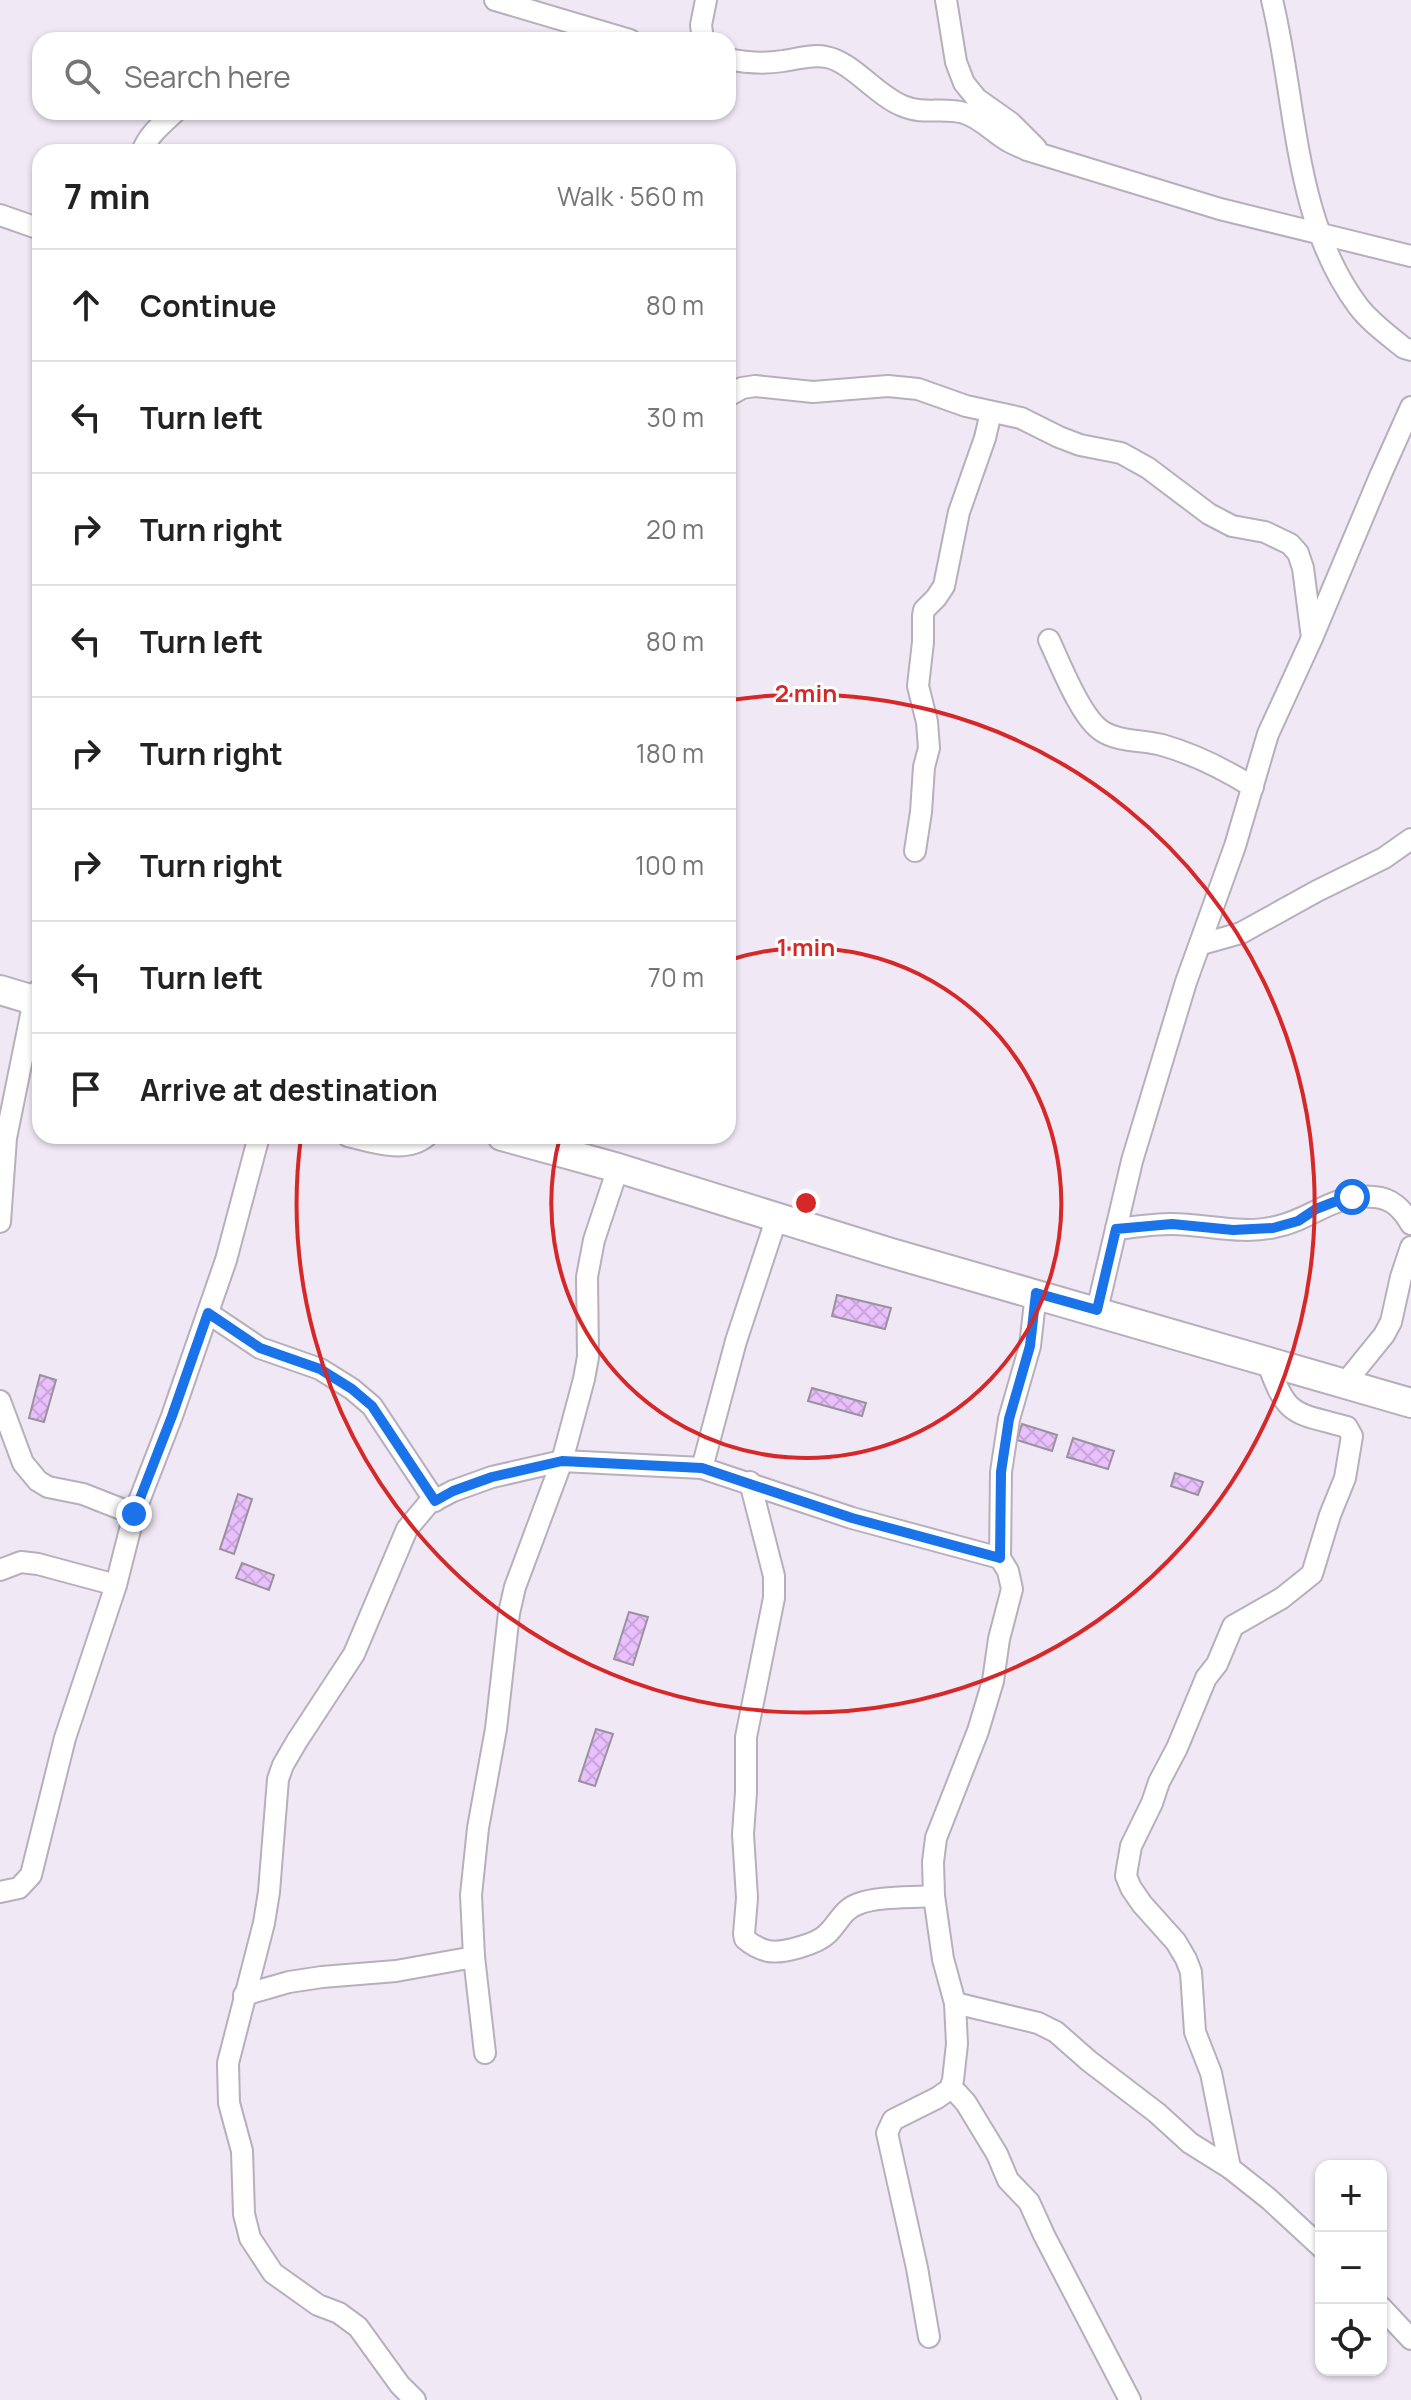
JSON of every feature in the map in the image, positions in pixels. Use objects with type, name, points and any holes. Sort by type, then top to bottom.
[{"type":"main road","points":[[0,990],[32,996]]},
{"type":"main road","points":[[531,1144],[888,1252],[1411,1403]]},
{"type":"street","points":[[495,0],[603,32]]},
{"type":"street","points":[[702,32],[706,0]]},
{"type":"street","points":[[946,0],[956,62],[964,83],[977,99],[1011,123],[1041,154]]},
{"type":"street","points":[[1272,0],[1318,233],[1341,281],[1361,309],[1396,341],[1411,350]]},
{"type":"street","points":[[736,60],[780,62],[807,56],[826,57],[841,63],[889,100],[904,107],[917,111],[962,112],[1007,141],[1041,154],[1220,209],[1411,256]]},
{"type":"street","points":[[144,144],[166,120]]},
{"type":"street","points":[[0,215],[32,226]]},
{"type":"street","points":[[736,391],[755,386],[813,392],[888,386],[918,389],[966,406],[1021,418],[1080,445],[1121,453],[1148,468],[1209,514],[1232,526],[1265,532],[1290,544],[1298,553],[1303,568],[1312,638]]},
{"type":"street","points":[[1097,1310],[1132,1161],[1167,1043],[1186,982],[1202,944],[1268,734],[1411,407]]},
{"type":"street","points":[[915,851],[929,748],[927,722],[918,686],[924,610],[944,586],[959,512],[991,412]]},
{"type":"street","points":[[1049,640],[1077,698],[1100,730],[1114,736],[1164,746],[1212,763],[1253,787]]},
{"type":"street","points":[[1202,944],[1241,933],[1384,858],[1411,839]]},
{"type":"street","points":[[0,1222],[6,1138],[14,1091],[32,1058]]},
{"type":"street","points":[[0,1892],[19,1888],[31,1875],[65,1738],[116,1585],[134,1514],[226,1260],[257,1144]]},
{"type":"street","points":[[382,1144],[409,1144]]},
{"type":"street","points":[[485,2053],[474,1957],[471,1895],[478,1828],[496,1729],[509,1613],[515,1587],[562,1461],[588,1357],[587,1277],[594,1240],[618,1168]]},
{"type":"street","points":[[1116,1229],[1172,1224],[1233,1230],[1273,1228],[1298,1221],[1334,1202],[1370,1196],[1399,1206],[1411,1224]]},
{"type":"street","points":[[702,1468],[736,1341],[777,1217]]},
{"type":"street","points":[[1345,1383],[1391,1322],[1411,1247]]},
{"type":"street","points":[[929,2337],[887,2133],[893,2120],[937,2098],[950,2089],[953,2080],[957,2044],[955,2003],[943,1959],[934,1896],[933,1862],[936,1838],[988,1700],[1012,1589],[1008,1571],[1000,1558],[1001,1472],[1009,1419],[1030,1346],[1036,1293]]},
{"type":"street","points":[[208,1313],[260,1348],[320,1369],[352,1389],[372,1406],[435,1501]]},
{"type":"street","points":[[1230,2168],[1211,2073],[1195,2032],[1191,1972],[1176,1942],[1142,1904],[1126,1876],[1131,1846],[1206,1678],[1217,1664],[1233,1626],[1282,1598],[1312,1574],[1345,1478],[1352,1436],[1347,1427],[1306,1417],[1288,1407],[1267,1361]]},
{"type":"street","points":[[0,1401],[23,1463],[38,1481],[48,1487],[83,1494],[134,1514]]},
{"type":"street","points":[[415,2400],[400,2385],[358,2327],[339,2313],[318,2305],[273,2273],[250,2238],[244,2214],[242,2151],[229,2103],[228,2063],[264,1923],[278,1779],[283,1765],[354,1654],[407,1529],[428,1504],[453,1491],[492,1477],[562,1461],[702,1468],[852,1518],[1000,1558]]},
{"type":"street","points":[[750,1482],[774,1576],[774,1598],[746,1737],[743,1834],[747,1898],[745,1939],[771,1952],[791,1948],[818,1941],[855,1905],[867,1901],[934,1896]]},
{"type":"street","points":[[0,1570],[21,1562],[38,1564],[116,1585]]},
{"type":"street","points":[[244,1995],[289,1982],[396,1971],[474,1957]]},
{"type":"street","points":[[955,2003],[1038,2023],[1056,2032],[1190,2143],[1230,2168],[1269,2199],[1315,2241]]},
{"type":"street","points":[[950,2089],[966,2103],[997,2154],[1008,2180],[1029,2202],[1130,2400]]},
{"type":"street","points":[[1387,2313],[1411,2339]]},
{"type":"building","points":[[837,1295],[891,1308],[885,1329],[832,1316]]},
{"type":"building","points":[[40,1375],[56,1380],[44,1422],[29,1418]]},
{"type":"building","points":[[812,1388],[866,1403],[862,1416],[808,1401]]},
{"type":"building","points":[[1022,1424],[1057,1435],[1052,1451],[1017,1440]]},
{"type":"building","points":[[1073,1438],[1114,1451],[1108,1469],[1067,1457]]},
{"type":"building","points":[[1175,1473],[1203,1482],[1198,1495],[1171,1486]]},
{"type":"building","points":[[238,1494],[252,1499],[234,1554],[220,1549]]},
{"type":"building","points":[[242,1563],[274,1575],[269,1590],[236,1578]]},
{"type":"building","points":[[629,1612],[648,1617],[633,1665],[614,1659]]},
{"type":"building","points":[[596,1729],[613,1734],[595,1786],[579,1781]]},
{"type":"route","points":[[134,1514],[208,1313],[260,1348],[320,1369],[352,1389],[372,1406],[387,1426],[435,1501],[492,1477],[562,1461],[702,1468],[852,1518],[1000,1558],[1001,1472],[1009,1419],[1030,1346],[1036,1293],[1097,1310],[1116,1229],[1172,1224],[1233,1230],[1273,1228],[1298,1221],[1316,1209],[1352,1197]]}]
